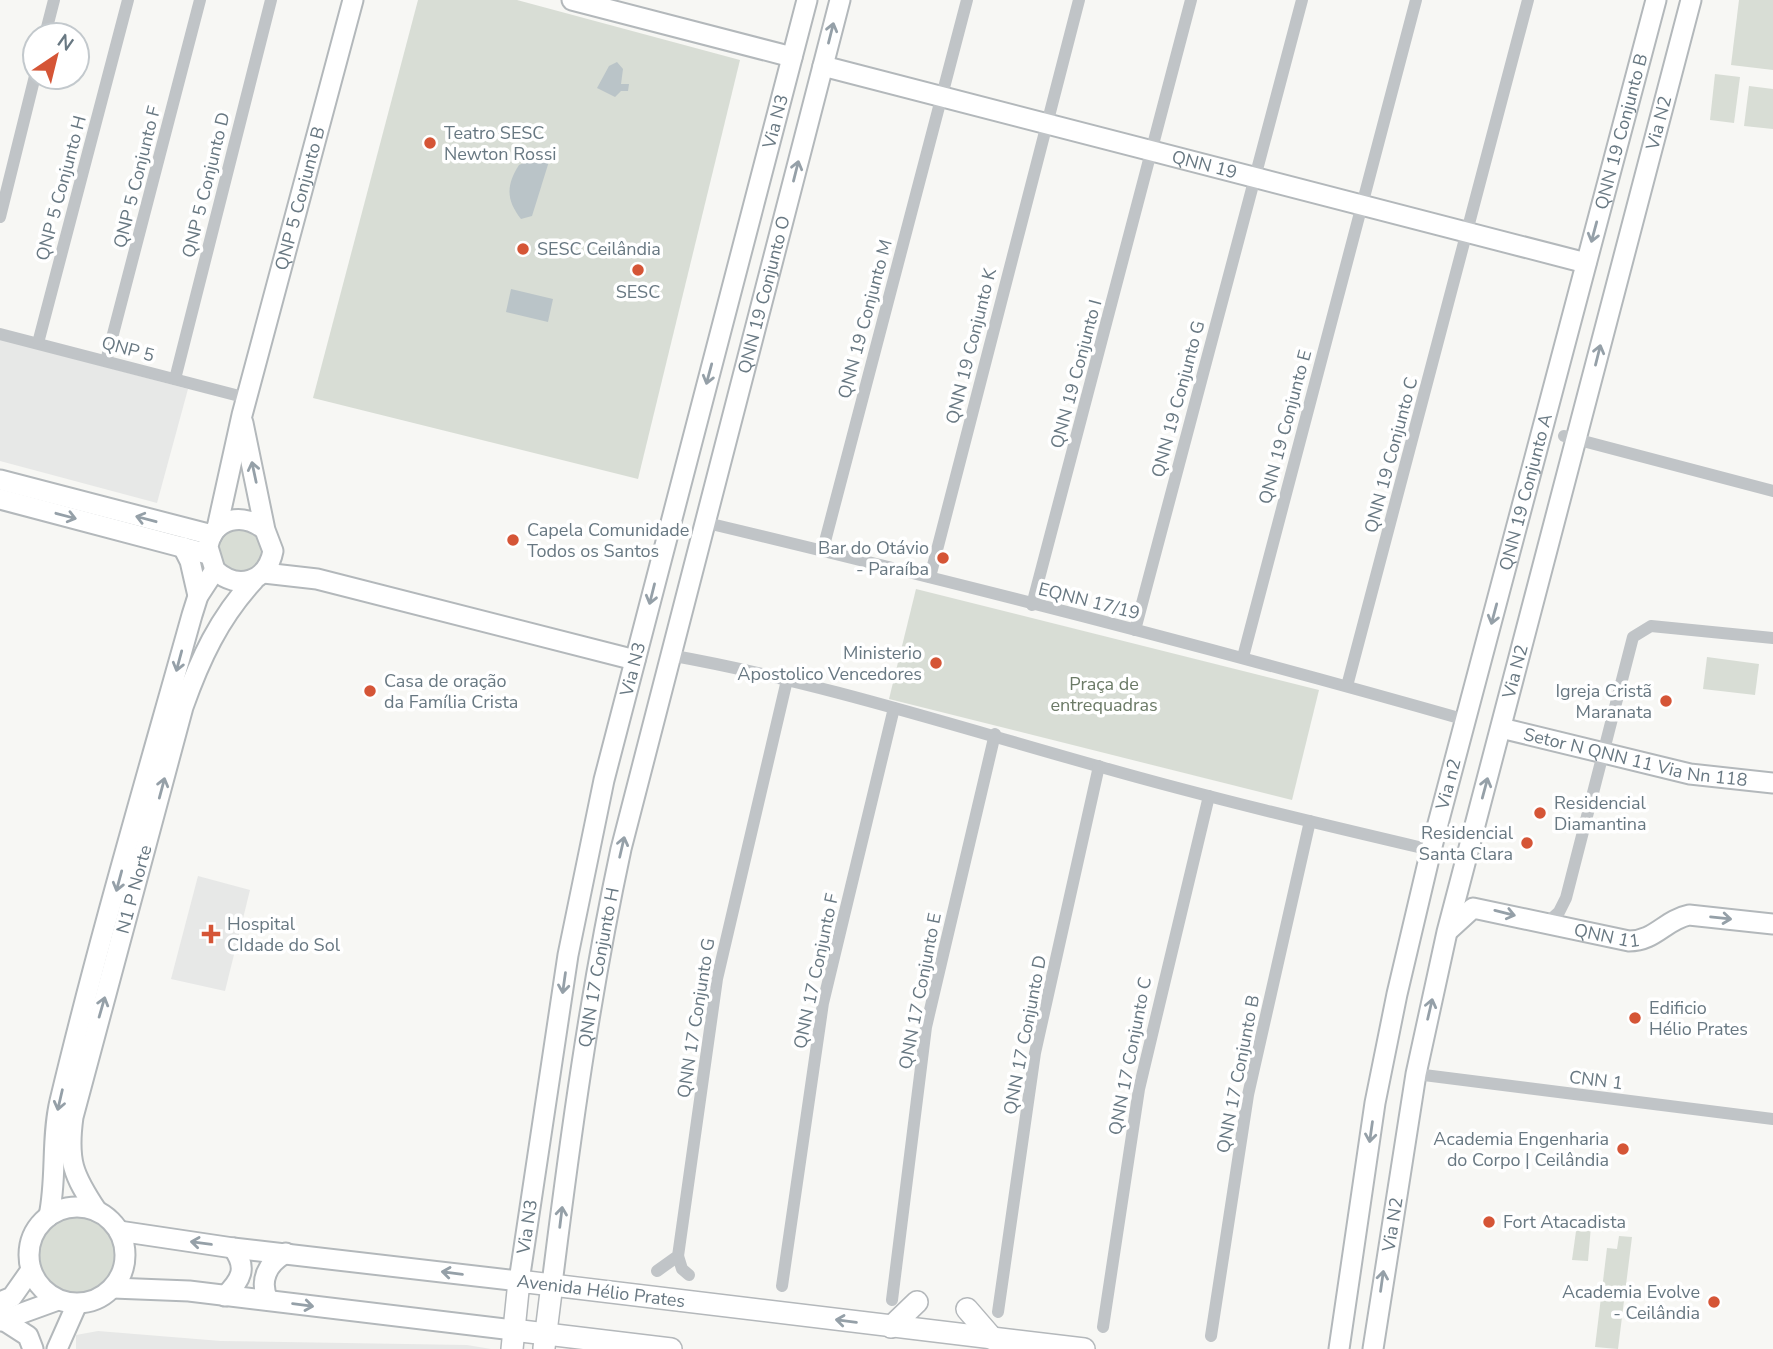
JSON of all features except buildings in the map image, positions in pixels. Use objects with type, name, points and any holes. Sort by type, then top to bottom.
[{"type":"main road","name":"QNP 5 Conjunto B","points":[[245,406],[353,0]]},
{"type":"main road","points":[[572,0],[792,57]]},
{"type":"main road","name":"Via N3","points":[[513,1340],[519,1281],[568,956],[604,780],[807,0]]},
{"type":"main road","name":"QNN 19 Conjunto O","points":[[703,522],[840,0]]},
{"type":"main road","name":"QNN 19 Conjunto B","points":[[1585,266],[1656,0]]},
{"type":"main road","name":"Via N2","points":[[1373,1349],[1390,1225],[1416,1074],[1447,932],[1534,599],[1545,524],[1566,440],[1570,438],[1587,399],[1691,0]]},
{"type":"main road","points":[[1648,29],[1660,8],[1669,8],[1678,17],[1655,100],[1648,158]]},
{"type":"main road","name":"QNN 19","points":[[823,66],[942,99],[1256,176],[1585,266]]},
{"type":"main road","points":[[759,308],[754,314],[744,315],[738,309],[737,302],[780,135],[784,88]]},
{"type":"main road","points":[[1585,266],[1580,322],[1557,409],[1567,418],[1578,416],[1587,399]]},
{"type":"main road","name":"QNN 19 Conjunto A","points":[[1466,720],[1585,266]]},
{"type":"main road","points":[[694,555],[698,506],[742,341],[738,333],[731,330],[723,332],[719,338]]},
{"type":"main road","points":[[245,406],[265,530],[273,551],[317,579]]},
{"type":"main road","name":"N1 P Norte","points":[[48,1216],[55,1176],[56,1121],[60,1103],[213,547],[245,406]]},
{"type":"main road","points":[[1537,450],[1549,432],[1570,438]]},
{"type":"main road","points":[[0,480],[213,547],[233,582],[259,577],[317,579],[635,660]]},
{"type":"main road","points":[[0,499],[183,547],[213,547]]},
{"type":"main road","points":[[213,547],[226,522],[247,519],[265,530]]},
{"type":"main road","name":"Via N3","points":[[669,655],[703,522]]},
{"type":"main road","points":[[183,547],[190,561],[198,596]]},
{"type":"main road","points":[[259,577],[273,551]]},
{"type":"main road","name":"N1 P Norte","points":[[97,1211],[82,1190],[72,1166],[73,1117],[183,707],[208,643],[237,599],[259,577]]},
{"type":"main road","name":"QNN 17 Conjunto H","points":[[552,1284],[571,1133],[605,926],[669,655]]},
{"type":"main road","name":"Via n2","points":[[1431,849],[1466,720]]},
{"type":"main road","name":"Setor N QNN 11 Via Nn 118","points":[[1501,728],[1690,774],[1773,783]]},
{"type":"main road","points":[[604,780],[583,924],[588,933],[595,934],[605,926]]},
{"type":"main road","name":"Via N2","points":[[1339,1349],[1375,1103],[1431,849]]},
{"type":"main road","name":"QNN 11","points":[[1447,932],[1473,908],[1629,941],[1651,938],[1677,918],[1689,915],[1773,924]]},
{"type":"main road","points":[[1415,916],[1407,992],[1393,1055],[1394,1062],[1401,1068],[1409,1067],[1421,1047]]},
{"type":"main road","points":[[568,956],[574,950],[582,949],[589,954],[591,962],[575,1046],[571,1133]]},
{"type":"main road","points":[[1375,1103],[1387,1082],[1399,1081],[1403,1087],[1389,1179],[1390,1225]]},
{"type":"main road","points":[[67,1208],[97,1211],[119,1231],[125,1261],[113,1288],[97,1300],[78,1304],[58,1300],[41,1288],[31,1270],[31,1241],[48,1216],[67,1208]]},
{"type":"main road","name":"Avenida Hélio Prates","points":[[119,1231],[233,1248],[552,1284],[896,1328],[934,1341],[993,1339],[1084,1349]]},
{"type":"main road","points":[[225,1296],[239,1281],[242,1273],[241,1259],[233,1248]]},
{"type":"main road","points":[[268,1300],[263,1286],[267,1270],[286,1253]]},
{"type":"main road","points":[[1,1314],[31,1270]]},
{"type":"main road","points":[[545,1342],[552,1284]]},
{"type":"main road","points":[[113,1288],[268,1300],[513,1340],[671,1349]]},
{"type":"main road","points":[[1,1314],[58,1300]]},
{"type":"main road","points":[[915,1349],[911,1334],[896,1328],[917,1302]]},
{"type":"main road","points":[[57,1349],[78,1304]]},
{"type":"main road","points":[[967,1309],[993,1339]]},
{"type":"main road","points":[[1,1314],[28,1336],[33,1349]]},
{"type":"street","points":[[49,21],[54,0]]},
{"type":"street","name":"QNP 5 Conjunto H","points":[[38,343],[128,0]]},
{"type":"street","name":"QNP 5 Conjunto F","points":[[106,361],[200,0]]},
{"type":"street","name":"QNP 5 Conjunto D","points":[[175,379],[271,0]]},
{"type":"street","name":"QNN 19 Conjunto M","points":[[823,549],[967,0]]},
{"type":"street","name":"QNN 19 Conjunto K","points":[[930,577],[1079,0]]},
{"type":"street","name":"QNN 19 Conjunto I","points":[[1032,605],[1191,0]]},
{"type":"street","name":"QNN 19 Conjunto G","points":[[1135,630],[1302,0]]},
{"type":"street","name":"QNN 19 Conjunto E","points":[[1243,657],[1416,0]]},
{"type":"street","name":"QNN 19 Conjunto C","points":[[1347,686],[1528,0]]},
{"type":"street","points":[[0,217],[31,91]]},
{"type":"street","name":"QNP 5","points":[[0,334],[175,379],[245,406]]},
{"type":"street","points":[[1570,438],[1773,491]]},
{"type":"street","name":"EQNN 17/19","points":[[703,522],[823,549],[1032,605],[1243,657],[1466,720]]},
{"type":"street","points":[[1548,922],[1564,903],[1630,642],[1644,628],[1651,626],[1773,638]]},
{"type":"street","points":[[669,655],[787,680],[995,734],[1209,796],[1431,849]]},
{"type":"street","name":"QNN 17 Conjunto G","points":[[678,1256],[717,979],[787,680]]},
{"type":"street","name":"QNN 17 Conjunto F","points":[[782,1286],[823,1003],[894,708]]},
{"type":"street","name":"QNN 17 Conjunto E","points":[[892,1300],[926,1027],[995,734]]},
{"type":"street","name":"QNN 17 Conjunto D","points":[[998,1312],[1035,1054],[1100,766]]},
{"type":"street","name":"QNN 17 Conjunto C","points":[[1103,1327],[1139,1089],[1209,796]]},
{"type":"street","name":"QNN 17 Conjunto B","points":[[1211,1336],[1248,1095],[1310,821]]},
{"type":"street","name":"CNN 1","points":[[1416,1074],[1773,1119]]},
{"type":"street","points":[[657,1271],[678,1256],[679,1265],[689,1275]]},
{"type":"shaded area","points":[[617,62],[623,69],[621,84],[629,84],[628,91],[621,91],[615,97],[597,88],[609,66]]},
{"type":"shaded area","points":[[540,155],[551,155],[532,216],[521,219],[510,199],[512,179],[519,165]]},
{"type":"shaded area","points":[[511,289],[553,299],[548,322],[506,312]]},
{"type":"shaded area","points":[[0,339],[188,389],[157,503],[0,461]]},
{"type":"shaded area","name":"Hospital CIdade do Sol","points":[[198,876],[250,890],[225,991],[171,979]]},
{"type":"shaded area","points":[[98,1331],[221,1341],[467,1345],[491,1349],[76,1349],[76,1335]]},
{"type":"green space","name":"SESC Ceilândia","points":[[418,0],[517,0],[740,60],[638,479],[313,398]]},
{"type":"green space","points":[[1739,0],[1773,0],[1773,70],[1731,65]]},
{"type":"green space","points":[[1715,74],[1740,77],[1734,123],[1710,120]]},
{"type":"green space","points":[[1749,86],[1773,89],[1773,129],[1744,126]]},
{"type":"green space","points":[[232,527],[257,530],[267,554],[251,574],[226,570],[219,557],[219,542]]},
{"type":"green space","name":"Praça de entrequadras","points":[[916,589],[1319,690],[1292,800],[889,699]]},
{"type":"green space","points":[[1707,657],[1759,664],[1755,695],[1703,689]]},
{"type":"green space","points":[[78,1214],[101,1221],[113,1233],[120,1256],[113,1279],[101,1291],[78,1298],[55,1291],[43,1279],[36,1256],[43,1233],[55,1221]]},
{"type":"green space","points":[[1585,1219],[1591,1226],[1588,1261],[1572,1260],[1577,1224]]},
{"type":"green space","points":[[1619,1236],[1632,1237],[1618,1349],[1595,1347],[1607,1248],[1617,1249]]},
{"type":"place","name":"Teatro SESC Newton Rossi","points":[[430,143]]},
{"type":"place","name":"SESC Ceilândia","points":[[523,249]]},
{"type":"place","name":"SESC","points":[[638,270]]},
{"type":"place","name":"Capela Comunidade Todos os Santos","points":[[513,540]]},
{"type":"place","name":"Bar do Otávio - Paraíba","points":[[943,558]]},
{"type":"place","name":"Ministerio Apostolico Vencedores","points":[[936,663]]},
{"type":"place","name":"Casa de oração da Família Crista","points":[[370,691]]},
{"type":"place","name":"Igreja Cristã Maranata","points":[[1666,701]]},
{"type":"place","name":"Residencial Diamantina","points":[[1540,813]]},
{"type":"place","name":"Residencial Santa Clara","points":[[1527,843]]},
{"type":"place","name":"Hospital CIdade do Sol","points":[[211,934]]},
{"type":"place","name":"Edificio Hélio Prates","points":[[1635,1018]]},
{"type":"place","name":"Academia Engenharia do Corpo | Ceilândia","points":[[1623,1149]]},
{"type":"place","name":"Fort Atacadista","points":[[1489,1222]]},
{"type":"place","name":"Academia Evolve - Ceilândia","points":[[1714,1302]]}]
